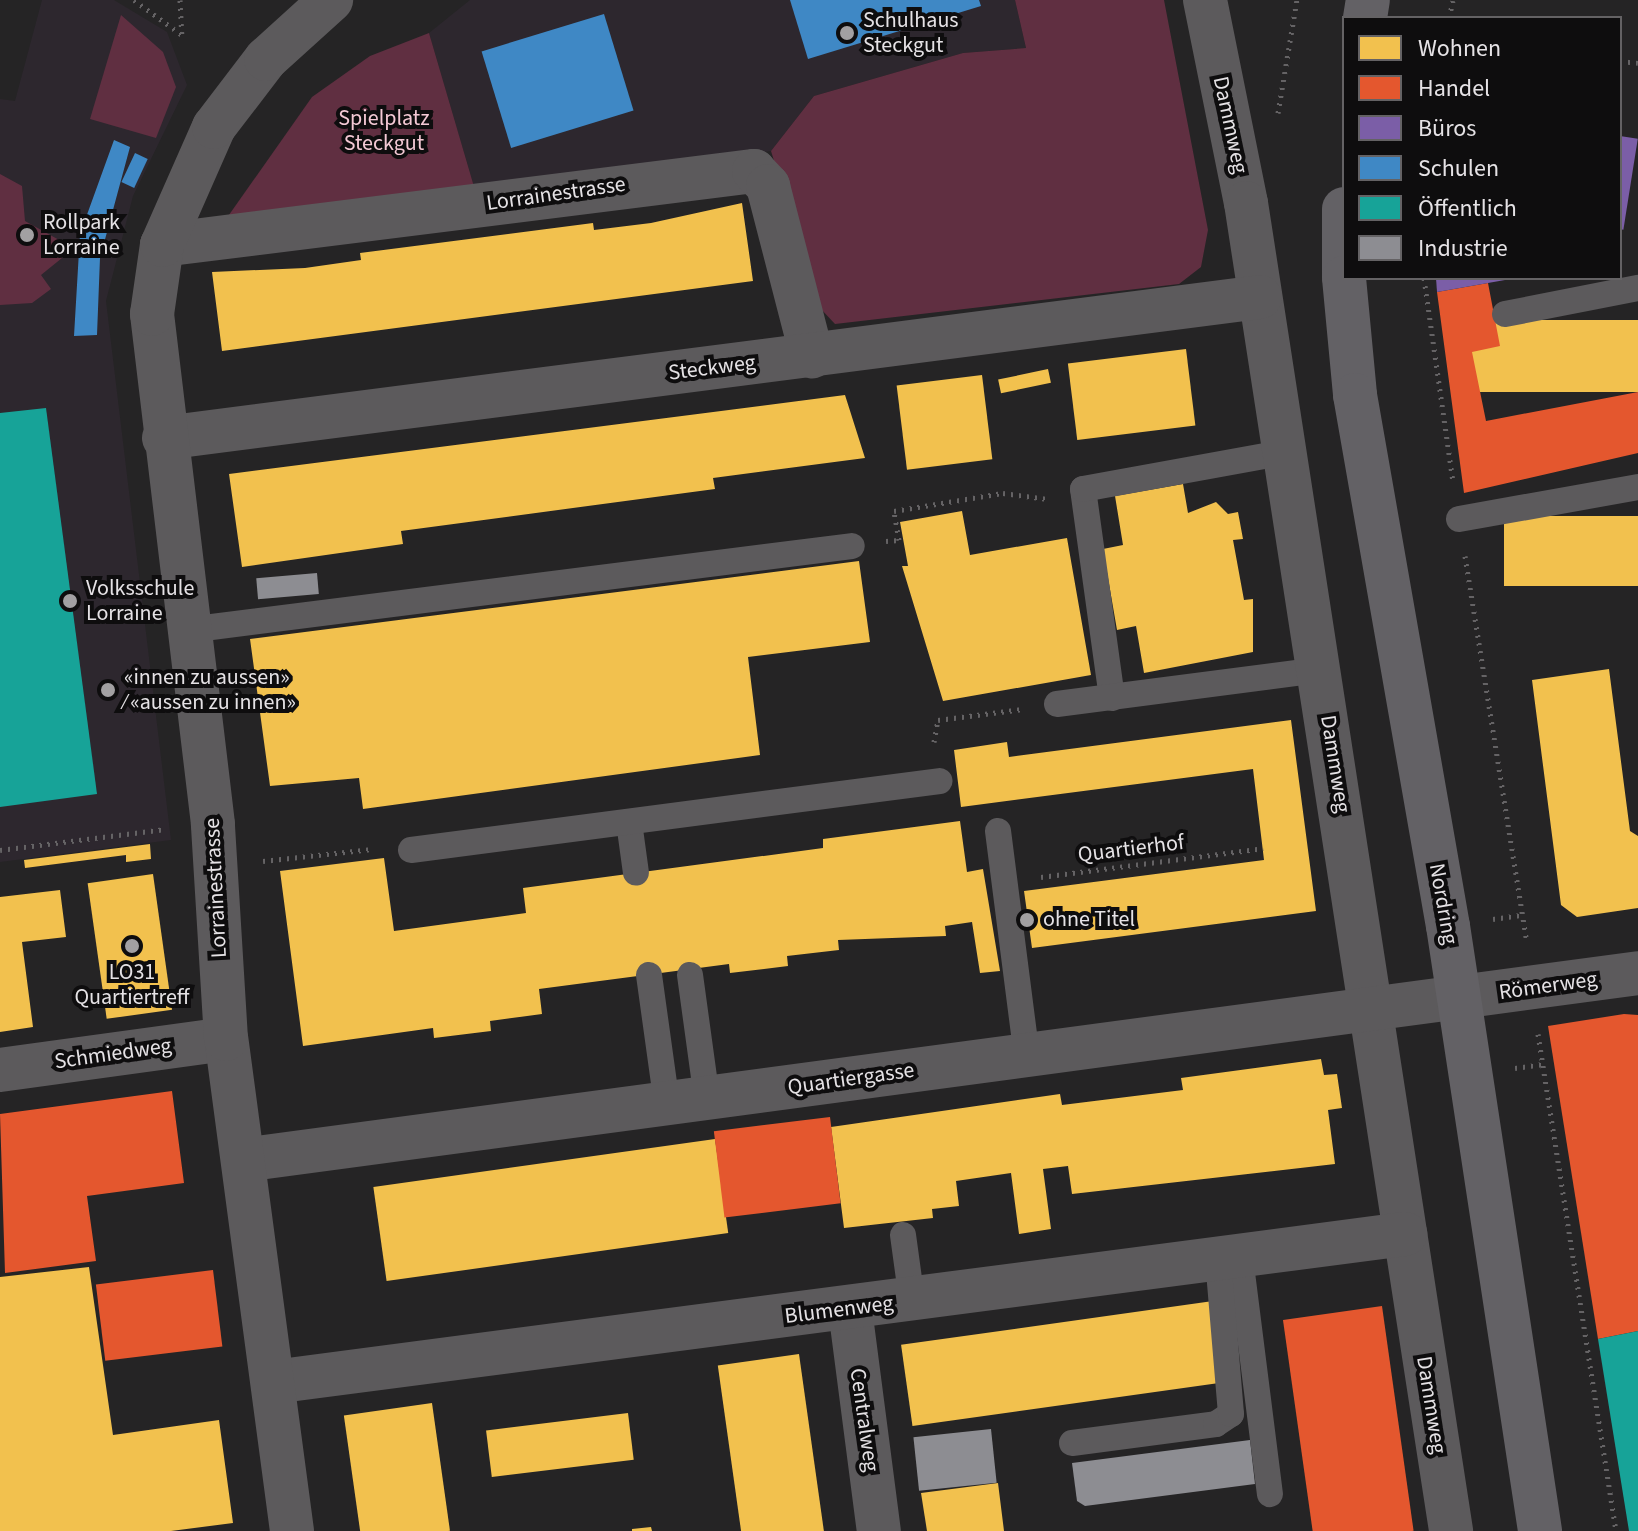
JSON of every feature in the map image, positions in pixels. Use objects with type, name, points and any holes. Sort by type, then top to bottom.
[{"type":"main road","name":"Nordring","points":[[1344,280],[1375,521],[1458,998],[1540,1531]]},
{"type":"street","name":"Lorrainestrasse","points":[[292,1531],[226,1039],[213,824],[152,342],[162,245],[232,101],[331,0]]},
{"type":"street","name":"Dammweg","points":[[1205,0],[1286,452],[1451,1531]]},
{"type":"street","name":"Lorrainestrasse","points":[[162,245],[754,171],[768,186],[812,356]]},
{"type":"street","name":"Steckweg","points":[[164,438],[1260,297]]},
{"type":"street","name":"Römerweg","points":[[1458,998],[1638,973]]},
{"type":"street","name":"Quartiergasse","points":[[243,1160],[1458,998]]},
{"type":"street","name":"Schmiedweg","points":[[0,1070],[226,1039]]},
{"type":"street","name":"Blumenweg","points":[[273,1382],[912,1301],[1405,1234]]},
{"type":"street","name":"Centralweg","points":[[850,1309],[879,1531]]},
{"type":"lane","points":[[1505,314],[1638,288]]},
{"type":"lane","points":[[1112,698],[1081,502],[1083,489],[1095,483],[1286,452]]},
{"type":"lane","points":[[1459,519],[1638,487]]},
{"type":"lane","points":[[188,630],[852,546]]},
{"type":"lane","points":[[1057,704],[1320,670]]},
{"type":"lane","points":[[399,852],[940,781]]},
{"type":"lane","points":[[629,822],[636,873]]},
{"type":"lane","points":[[998,831],[1027,1056]]},
{"type":"lane","points":[[649,975],[687,1101]]},
{"type":"lane","points":[[687,1101],[690,975]]},
{"type":"lane","points":[[903,1235],[912,1301]]},
{"type":"lane","points":[[1072,1443],[1216,1424],[1231,1414],[1229,1258]]},
{"type":"lane","points":[[1229,1258],[1270,1494]]},
{"type":"path","points":[[134,0],[182,35],[180,0]]},
{"type":"path","points":[[1424,280],[1616,1531]]},
{"type":"path","points":[[852,546],[899,540],[894,511],[1003,493],[1081,502]]},
{"type":"path","points":[[940,781],[932,727],[938,720],[1057,704]]},
{"type":"path","points":[[0,850],[213,824]]},
{"type":"path","name":"Quartierhof","points":[[1005,882],[1263,848]]},
{"type":"path","points":[[214,867],[399,852]]},
{"type":"shaded area","name":"Volksschule Lorraine","points":[[42,0],[114,0],[167,32],[187,85],[133,196],[106,301],[171,840],[0,862],[0,99],[15,101]]},
{"type":"shaded area","points":[[470,0],[1015,0],[1026,48],[963,53],[814,96],[771,151],[475,190],[429,33]]},
{"type":"green space","points":[[1015,0],[1164,0],[1208,230],[1201,267],[1179,284],[835,324],[820,308],[771,151],[814,96],[963,53],[1026,48]]},
{"type":"green space","points":[[121,15],[163,52],[176,87],[156,138],[90,119]]},
{"type":"green space","name":"Spielplatz Steckgut","points":[[429,33],[475,190],[224,222],[312,97],[370,56]]},
{"type":"green space","name":"Rollpark Lorraine","points":[[0,174],[22,186],[25,221],[61,241],[62,258],[41,275],[51,289],[32,303],[0,305]]},
{"type":"building: Wohnen","points":[[742,203],[753,281],[222,351],[212,272],[305,268],[361,260],[360,253],[593,223],[594,230],[651,223]]},
{"type":"building: Wohnen","points":[[1469,320],[1638,320],[1638,392],[1469,392]]},
{"type":"building: Wohnen","points":[[1186,349],[1195,425],[1077,440],[1068,364]]},
{"type":"building: Wohnen","points":[[1048,369],[1051,383],[1001,393],[998,380]]},
{"type":"building: Wohnen","points":[[982,375],[992,459],[907,470],[897,385]]},
{"type":"building: Wohnen","points":[[845,395],[865,458],[713,478],[715,489],[401,531],[403,544],[242,567],[229,474]]},
{"type":"building: Wohnen","points":[[1183,484],[1188,513],[1216,502],[1228,514],[1238,512],[1243,539],[1233,540],[1244,600],[1253,599],[1253,652],[1144,673],[1136,626],[1117,630],[1103,549],[1123,545],[1115,496]]},
{"type":"building: Wohnen","points":[[962,511],[970,555],[1067,538],[1091,675],[943,701],[902,566],[908,566],[900,522]]},
{"type":"building: Wohnen","points":[[1504,516],[1638,516],[1638,586],[1504,586]]},
{"type":"building: Wohnen","points":[[859,561],[870,642],[748,657],[760,755],[363,809],[359,778],[270,786],[250,639]]},
{"type":"building: Wohnen","points":[[1609,669],[1630,831],[1638,836],[1638,908],[1577,917],[1561,905],[1532,680]]},
{"type":"building: Wohnen","points":[[1291,720],[1316,911],[1032,948],[1024,891],[1264,860],[1253,769],[961,807],[954,750],[1007,742],[1009,757]]},
{"type":"building: Wohnen","points":[[960,821],[967,872],[983,869],[1000,971],[980,973],[972,922],[945,926],[946,936],[838,940],[839,950],[787,956],[788,966],[730,973],[729,964],[539,989],[542,1014],[490,1021],[491,1031],[434,1038],[433,1028],[303,1046],[280,871],[384,858],[394,931],[526,913],[523,888],[823,848],[823,839]]},
{"type":"building: Wohnen","points":[[150,844],[151,859],[126,862],[126,855],[25,868],[24,860]]},
{"type":"building: Wohnen","points":[[153,874],[172,1010],[107,1019],[88,883]]},
{"type":"building: Wohnen","points":[[60,890],[66,937],[22,942],[33,1027],[0,1032],[0,897]]},
{"type":"building: Wohnen","points":[[1321,1059],[1324,1075],[1337,1074],[1342,1108],[1328,1110],[1335,1164],[1072,1194],[1068,1166],[1043,1169],[1051,1229],[1019,1234],[1011,1173],[956,1181],[959,1206],[932,1209],[933,1218],[844,1228],[831,1127],[1060,1094],[1062,1105],[1183,1090],[1181,1078]]},
{"type":"building: Wohnen","points":[[715,1139],[728,1233],[387,1281],[373,1187]]},
{"type":"building: Wohnen","points":[[89,1267],[113,1435],[219,1420],[233,1523],[171,1531],[0,1531],[0,1277]]},
{"type":"building: Wohnen","points":[[1213,1301],[1224,1382],[912,1426],[901,1345]]},
{"type":"building: Wohnen","points":[[799,1354],[824,1531],[741,1531],[718,1365]]},
{"type":"building: Wohnen","points":[[432,1403],[450,1531],[360,1531],[344,1415]]},
{"type":"building: Wohnen","points":[[628,1413],[634,1460],[492,1477],[486,1430]]},
{"type":"building: Wohnen","points":[[998,1483],[1004,1531],[927,1531],[921,1493]]},
{"type":"building: Wohnen","points":[[651,1527],[652,1531],[632,1531],[632,1529]]},
{"type":"building: Handel","points":[[1488,283],[1500,346],[1472,352],[1486,421],[1638,392],[1638,453],[1464,493],[1437,292]]},
{"type":"building: Handel","points":[[1624,1014],[1638,1015],[1638,1331],[1598,1339],[1548,1026]]},
{"type":"building: Handel","points":[[172,1091],[184,1183],[87,1196],[96,1261],[5,1273],[0,1114]]},
{"type":"building: Handel","points":[[830,1117],[841,1203],[724,1218],[714,1131]]},
{"type":"building: Handel","points":[[213,1270],[222,1346],[105,1361],[96,1284]]},
{"type":"building: Handel","points":[[1382,1306],[1414,1531],[1313,1531],[1283,1320]]},
{"type":"building: Büros","points":[[1622,136],[1638,139],[1623,230],[1622,229]]},
{"type":"building: Büros","points":[[1436,280],[1505,280],[1437,292]]},
{"type":"building: Schulen","name":"Schulhaus Steckgut","points":[[790,0],[979,0],[981,6],[808,59]]},
{"type":"building: Schulen","points":[[604,14],[634,111],[511,148],[482,51]]},
{"type":"building: Schulen","points":[[114,140],[130,147],[100,258],[97,335],[74,336],[80,234]]},
{"type":"building: Schulen","points":[[135,153],[148,159],[134,188],[121,182]]},
{"type":"building: Öffentlich","points":[[46,408],[97,794],[0,807],[0,413]]},
{"type":"building: Öffentlich","points":[[1638,1331],[1638,1531],[1629,1531],[1598,1339]]},
{"type":"building: Industrie","points":[[317,573],[319,594],[258,599],[256,578]]},
{"type":"building: Industrie","points":[[991,1429],[997,1483],[919,1491],[913,1437]]},
{"type":"building: Industrie","points":[[1250,1440],[1255,1484],[1085,1506],[1077,1501],[1072,1463]]},
{"type":"place","name":"Schulhaus Steckgut","points":[[847,33]]},
{"type":"place","name":"Rollpark Lorraine","points":[[27,235]]},
{"type":"place","name":"Volksschule Lorraine","points":[[70,601]]},
{"type":"place","name":"«innen zu aussen» ⁄ «aussen zu innen»","points":[[108,690]]},
{"type":"place","name":"ohne Titel","points":[[1027,920]]},
{"type":"place","name":"LO31 Quartiertreff","points":[[132,946]]}]
